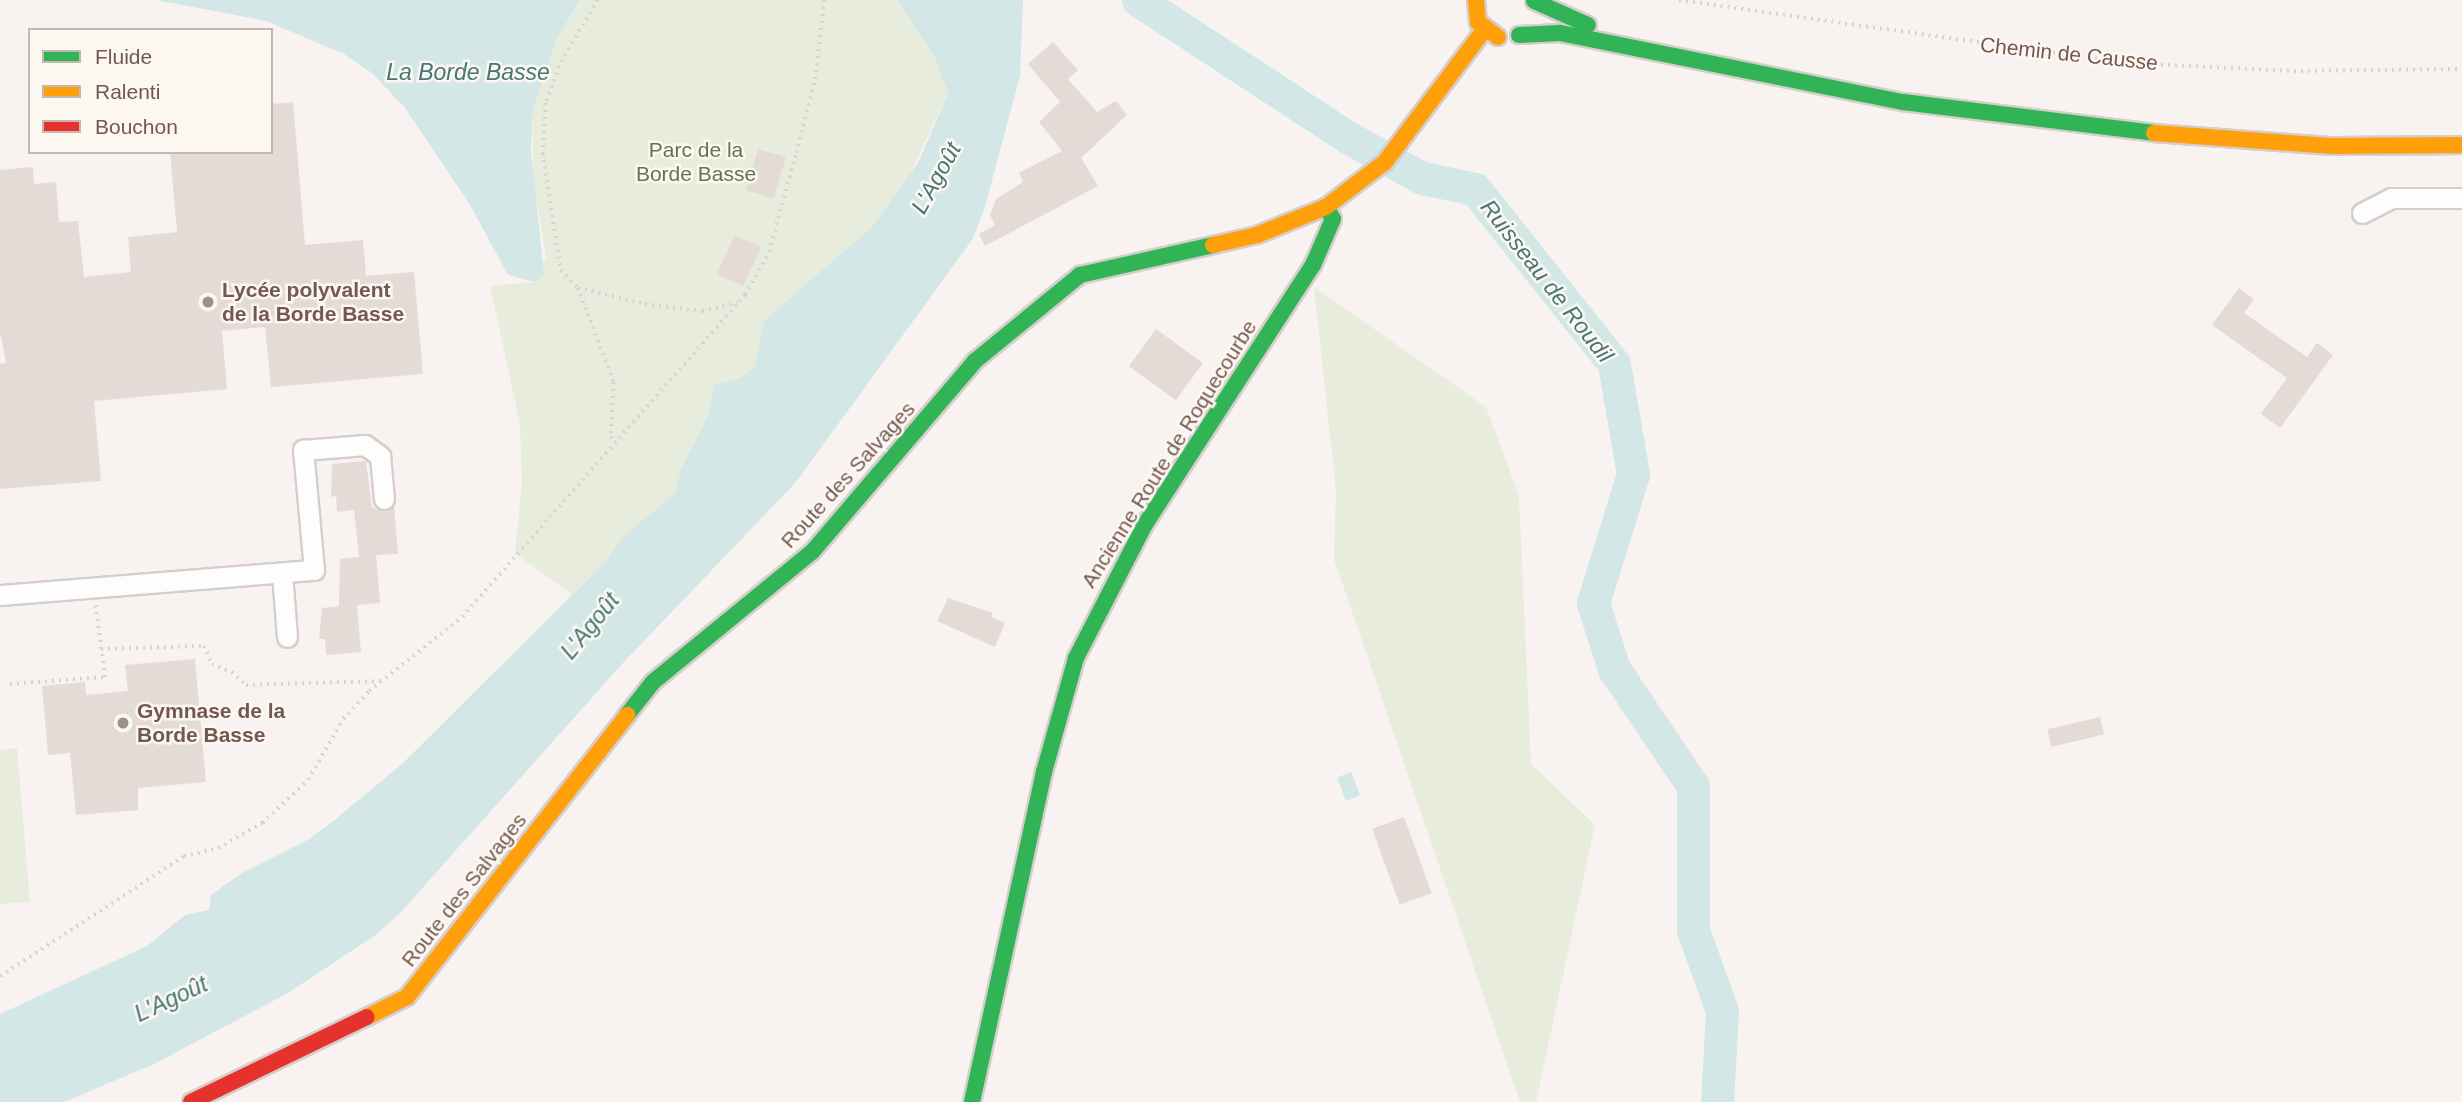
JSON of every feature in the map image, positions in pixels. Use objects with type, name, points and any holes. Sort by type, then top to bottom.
[{"type":"main road","points":[[1463,0],[1476,7],[1484,30],[1501,38],[1549,32],[1650,48],[1903,102],[2096,129],[2333,146],[2462,145]]},
{"type":"main road","points":[[1519,35],[1534,16],[1533,0]]},
{"type":"main road","points":[[1533,0],[1555,13],[1650,48]]},
{"type":"main road","name":"Route des Salvages","points":[[191,1102],[407,997],[653,682],[812,552],[975,361],[1080,275],[1257,235],[1326,207],[1387,160],[1484,30]]},
{"type":"main road","name":"Ancienne Route de Roquecourbe","points":[[972,1102],[1044,772],[1076,659],[1109,587],[1144,526],[1313,265],[1333,219],[1326,207]]},
{"type":"street","points":[[2362,213],[2391,198],[2462,198]]},
{"type":"street","points":[[0,595],[314,570],[303,450],[365,445],[380,456],[384,499]]},
{"type":"street","points":[[282,573],[288,637]]},
{"type":"path","points":[[598,0],[562,60],[546,103],[543,153],[561,270],[578,288],[614,382],[611,437],[616,442]]},
{"type":"path","points":[[0,976],[184,856],[218,848],[262,822],[308,780],[342,719],[381,681],[462,617],[740,302],[769,252],[815,79],[824,0]]},
{"type":"path","name":"Chemin de Causse","points":[[1678,0],[2126,63],[2294,71],[2462,69]]},
{"type":"path","points":[[578,288],[702,311],[740,302]]},
{"type":"path","points":[[10,684],[105,677],[93,588]]},
{"type":"path","points":[[101,649],[204,646],[212,664],[232,672],[246,685],[381,681]]},
{"type":"green space","name":"Parc de la Borde Basse","points":[[580,0],[897,0],[936,57],[948,93],[904,187],[873,226],[765,321],[755,367],[741,378],[714,385],[709,414],[681,469],[675,493],[623,537],[604,563],[572,594],[515,554],[522,483],[520,424],[490,286],[534,282],[546,257],[533,178],[533,110],[556,40]]},
{"type":"green space","points":[[1314,287],[1486,407],[1519,496],[1531,764],[1595,825],[1536,1102],[1520,1102],[1334,559],[1336,491]]},
{"type":"green space","points":[[17,748],[30,902],[0,904],[0,750]]},
{"type":"water","name":"La Borde Basse","points":[[156,0],[580,0],[556,40],[533,110],[531,150],[544,274],[534,282],[508,275],[469,203],[405,108],[372,73],[344,54],[266,21]]},
{"type":"water","name":"L'Agoût","points":[[897,0],[1023,0],[1020,76],[984,210],[972,240],[796,482],[622,664],[400,913],[374,936],[288,993],[154,1064],[64,1102],[0,1102],[0,1014],[147,946],[185,915],[209,910],[211,895],[242,873],[309,839],[337,818],[402,764],[604,563],[623,537],[675,493],[681,469],[709,414],[714,385],[741,378],[755,367],[764,321],[873,226],[919,161],[948,93],[935,57]]},
{"type":"water","points":[[1351,772],[1360,795],[1346,801],[1337,777]]},
{"type":"building","points":[[1053,42],[1078,70],[1068,79],[1097,112],[1116,101],[1127,115],[1081,158],[1098,186],[985,246],[979,234],[995,225],[990,215],[996,199],[1023,182],[1019,173],[1062,151],[1039,122],[1060,102],[1028,64]]},
{"type":"building","name":"Lycée polyvalent de la Borde Basse","points":[[293,102],[305,245],[363,240],[366,276],[414,272],[423,374],[271,387],[265,327],[222,331],[227,389],[94,401],[101,481],[0,489],[0,364],[6,363],[0,332],[0,170],[33,167],[34,184],[56,182],[59,222],[78,221],[84,277],[131,272],[128,237],[177,232],[170,154],[273,154],[273,104]]},
{"type":"building","points":[[758,149],[786,157],[774,198],[746,190]]},
{"type":"building","points":[[735,235],[761,247],[743,286],[717,274]]},
{"type":"building","points":[[2239,288],[2254,299],[2244,313],[2307,357],[2317,343],[2333,355],[2280,428],[2261,414],[2287,378],[2212,325]]},
{"type":"building","points":[[1156,329],[1203,363],[1176,400],[1129,366]]},
{"type":"building","points":[[366,461],[372,508],[386,511],[394,506],[398,554],[376,555],[380,603],[357,605],[361,652],[326,655],[325,639],[319,639],[322,608],[339,606],[340,559],[359,557],[354,510],[337,512],[336,496],[331,497],[332,464]]},
{"type":"building","points":[[948,598],[993,613],[991,617],[1005,623],[995,647],[937,621]]},
{"type":"building","name":"Gymnase de la Borde Basse","points":[[195,659],[206,782],[138,788],[138,810],[76,815],[70,753],[48,755],[42,686],[85,682],[86,695],[128,691],[125,665]]},
{"type":"building","points":[[2100,717],[2104,735],[2051,747],[2047,729]]},
{"type":"building","points":[[1404,817],[1432,893],[1400,905],[1372,829]]},
{"type":"waterway","name":"Ruisseau de Roudil","points":[[1138,0],[1349,138],[1422,178],[1475,189],[1614,364],[1633,474],[1593,603],[1614,669],[1693,786],[1693,930],[1722,1011],[1717,1102]]},
{"type":"traffic: fast","points":[[1534,1],[1588,25]]},
{"type":"traffic: fast","points":[[1519,35],[1560,33],[1903,102],[2154,133]]},
{"type":"traffic: fast","points":[[972,1102],[1044,772],[1076,658],[1144,526],[1313,265],[1333,219],[1326,207]]},
{"type":"traffic: fast","points":[[627,715],[653,682],[812,552],[975,361],[1080,275],[1213,245]]},
{"type":"traffic: slow","points":[[1476,0],[1478,22],[1498,37]]},
{"type":"traffic: slow","points":[[1213,245],[1257,235],[1326,207],[1385,162],[1484,30]]},
{"type":"traffic: slow","points":[[2154,133],[2333,146],[2462,145]]},
{"type":"traffic: slow","points":[[367,1017],[407,997],[627,715]]},
{"type":"traffic: jam","points":[[191,1102],[367,1017]]},
{"type":"place","name":"Lycée polyvalent de la Borde Basse","points":[[208,302]]},
{"type":"place","name":"Gymnase de la Borde Basse","points":[[123,723]]}]
